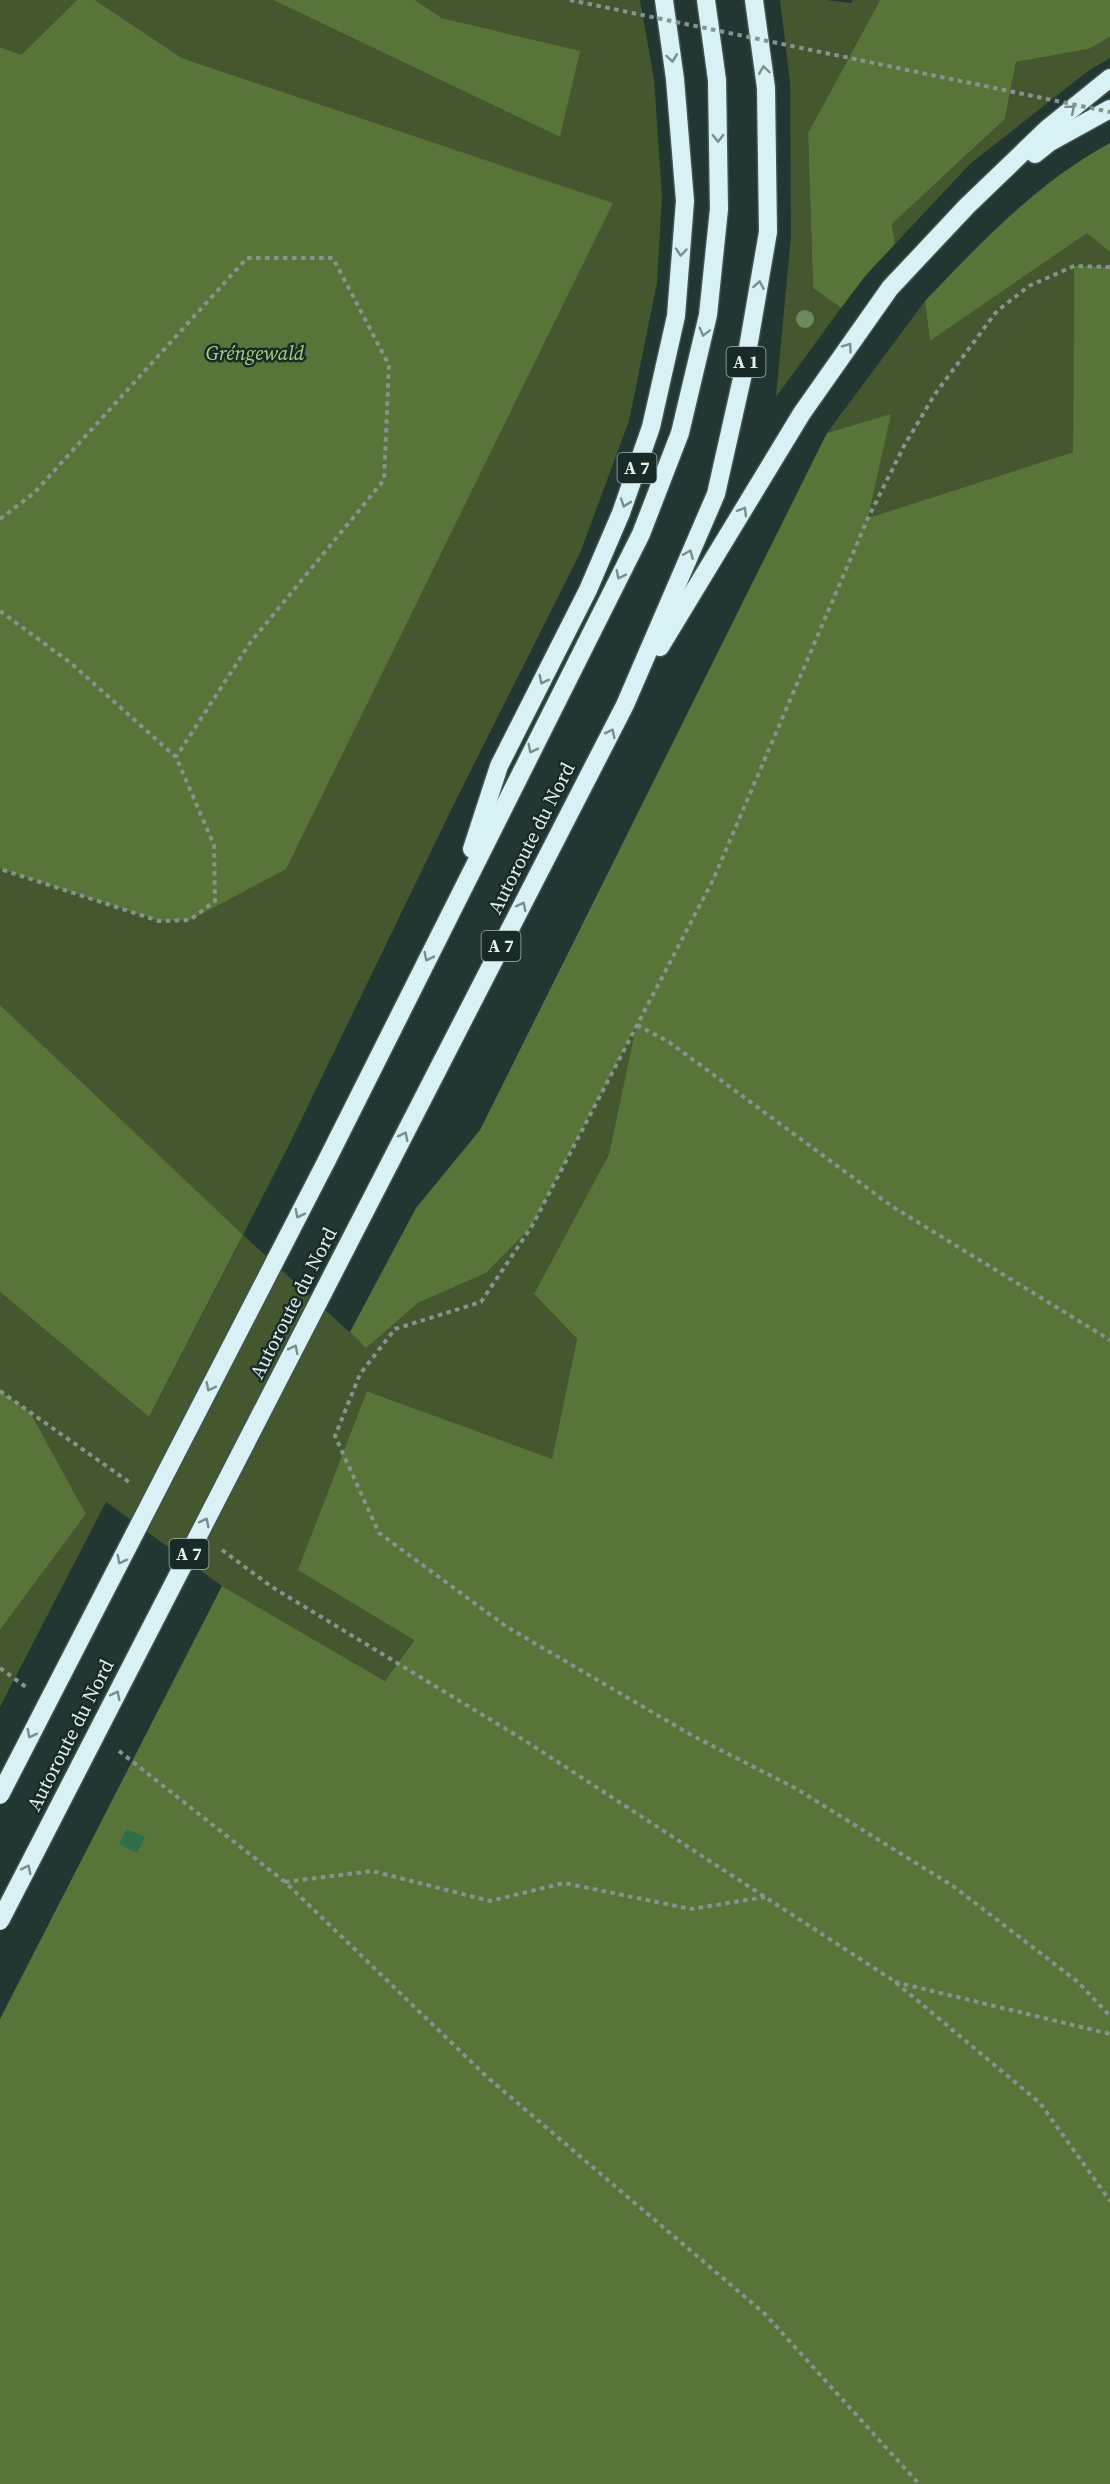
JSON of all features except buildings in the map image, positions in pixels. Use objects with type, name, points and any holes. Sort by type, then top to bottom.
[{"type":"highway","name":"A 7","points":[[454,904],[499,766],[588,590],[621,513],[651,427],[676,316],[685,201],[675,79],[664,0]]},
{"type":"highway","name":"A 7","points":[[454,904],[641,534],[680,433],[708,315],[719,208],[717,80],[706,0]]},
{"type":"highway","name":"A 1","points":[[625,705],[716,494],[745,365],[768,232],[766,88],[754,0]]},
{"type":"highway","points":[[625,705],[802,413],[890,288],[967,206],[1047,129],[1110,78]]},
{"type":"highway","points":[[967,206],[1050,142],[1110,110]]},
{"type":"highway","name":"Autoroute du Nord","points":[[0,1921],[625,705]]},
{"type":"highway","name":"Autoroute du Nord","points":[[0,1795],[326,1162],[454,904]]},
{"type":"path","points":[[570,0],[1110,110]]},
{"type":"path","points":[[0,519],[34,493],[247,258],[333,258],[389,365],[384,480],[250,643],[176,757]]},
{"type":"path","points":[[1110,267],[1074,266],[1029,286],[997,311],[935,394],[904,446],[868,518],[713,880],[532,1226],[482,1302],[395,1329],[360,1374],[335,1436],[379,1533],[507,1627],[693,1736],[795,1788],[953,1886],[1078,1982],[1110,2016]]},
{"type":"path","points":[[0,611],[72,664],[176,757],[214,845],[215,901],[190,920],[159,921],[0,869]]},
{"type":"path","points":[[637,1024],[669,1042],[893,1207],[1110,1340]]},
{"type":"path","points":[[0,1391],[132,1484]]},
{"type":"path","points":[[216,1546],[272,1587],[524,1740],[894,1982],[1040,2103],[1110,2201]]},
{"type":"path","points":[[0,1668],[28,1688]]},
{"type":"path","points":[[114,1748],[285,1882],[487,2077],[765,2314],[920,2484]]},
{"type":"path","points":[[285,1882],[372,1871],[489,1901],[564,1883],[692,1909],[765,1897]]},
{"type":"path","points":[[894,1982],[1110,2034]]},
{"type":"green space","points":[[0,0],[77,0],[20,56],[0,47]]},
{"type":"green space","name":"Gréngewald","points":[[77,0],[95,0],[182,58],[613,203],[286,869],[190,920],[159,921],[0,869],[0,47],[21,55]]},
{"type":"green space","points":[[95,0],[273,0],[560,137],[579,51],[442,18],[415,0],[640,0],[654,79],[662,197],[657,283],[629,421],[580,553],[243,1235],[366,1347],[418,1303],[486,1273],[532,1226],[637,1025],[609,1154],[534,1294],[577,1339],[552,1460],[368,1391],[414,1639],[385,1681],[222,1586],[106,1502],[0,1707],[0,1630],[86,1514],[30,1412],[0,1391],[0,1292],[149,1417],[243,1236],[0,1005],[0,869],[159,921],[612,203],[182,58]]},
{"type":"green space","points":[[273,0],[415,0],[442,18],[580,51],[560,137]]},
{"type":"green space","points":[[780,0],[826,0],[851,3],[853,0],[880,0],[808,133],[813,288],[841,308],[776,397],[791,236],[790,82]]},
{"type":"green space","points":[[880,0],[1110,0],[1110,37],[1089,49],[1016,62],[1005,119],[892,224],[895,244],[866,275],[841,308],[813,288],[808,133]]},
{"type":"green space","points":[[1110,37],[1110,58],[1088,71],[970,164],[895,244],[892,224],[1005,119],[1016,62],[1089,49]]},
{"type":"green space","points":[[1110,143],[1110,252],[1087,233],[930,341],[925,301],[1011,214],[1059,176]]},
{"type":"green space","points":[[1087,232],[1110,252],[1110,267],[1074,267],[1073,452],[868,518],[890,415],[827,433],[925,301],[930,341]]},
{"type":"green space","points":[[1074,266],[1110,267],[1110,2484],[0,2484],[0,2019],[222,1586],[385,1681],[414,1640],[298,1570],[367,1391],[552,1459],[577,1339],[534,1294],[609,1154],[636,1027],[532,1226],[486,1273],[418,1303],[366,1348],[350,1332],[416,1208],[480,1130],[827,433],[891,414],[868,518],[1073,452]]},
{"type":"green space","points":[[0,1005],[243,1235],[149,1417],[0,1292]]},
{"type":"green space","points":[[0,1391],[30,1412],[86,1514],[0,1630]]}]
